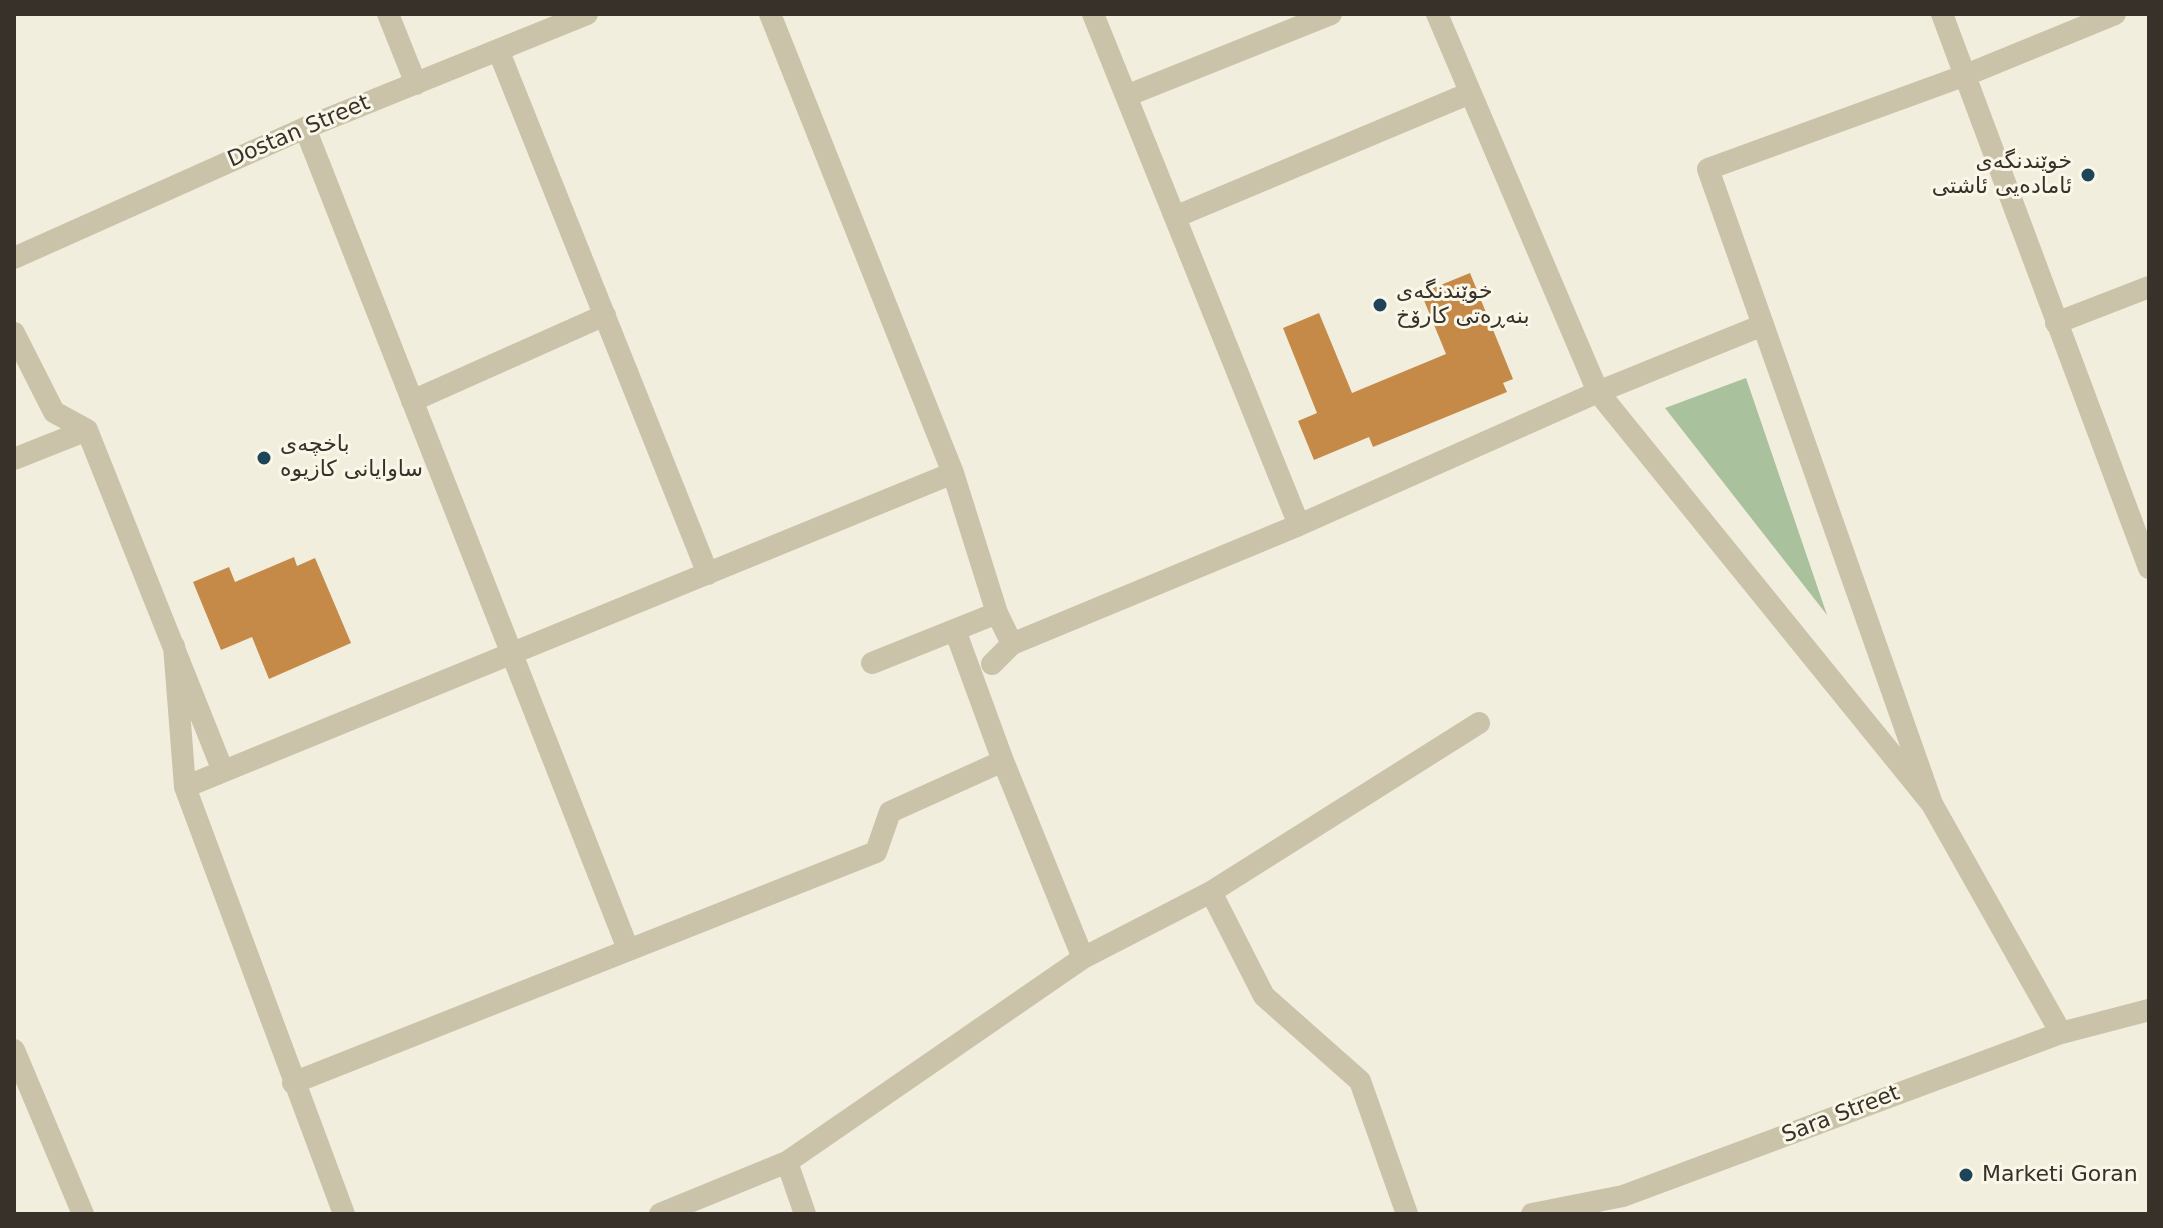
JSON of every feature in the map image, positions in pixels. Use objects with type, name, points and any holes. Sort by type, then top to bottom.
[{"type":"street","points":[[388,14],[416,84]]},
{"type":"street","name":"Dostan Street","points":[[14,258],[305,128],[587,14]]},
{"type":"street","points":[[770,14],[953,473],[997,613],[1012,644]]},
{"type":"street","points":[[1093,14],[1299,525]]},
{"type":"street","points":[[1126,96],[1331,14]]},
{"type":"street","points":[[1437,14],[1598,392],[1932,804],[2061,1033]]},
{"type":"street","points":[[1942,14],[2149,568]]},
{"type":"street","points":[[1932,804],[1708,169],[1966,75],[2115,14]]},
{"type":"street","points":[[499,52],[708,574]]},
{"type":"street","points":[[1175,217],[1470,93]]},
{"type":"street","points":[[305,128],[628,949]]},
{"type":"street","points":[[2056,323],[2149,287]]},
{"type":"street","points":[[412,401],[605,315]]},
{"type":"street","points":[[992,664],[1012,644],[1299,525],[1598,392],[1763,325]]},
{"type":"street","points":[[14,333],[54,412],[87,430],[223,771]]},
{"type":"street","points":[[14,459],[87,430]]},
{"type":"street","points":[[185,787],[953,473]]},
{"type":"street","points":[[872,663],[997,613]]},
{"type":"street","points":[[955,630],[1003,761],[1083,958]]},
{"type":"street","points":[[174,646],[185,787],[344,1214]]},
{"type":"street","points":[[660,1214],[787,1162],[1083,958],[1211,892],[1479,723]]},
{"type":"street","points":[[293,1083],[876,852],[890,812],[1003,761]]},
{"type":"street","points":[[1211,892],[1264,996],[1360,1081],[1407,1214]]},
{"type":"street","name":"Sara Street","points":[[1532,1214],[1626,1205],[2061,1033],[2149,1010]]},
{"type":"street","points":[[14,1050],[83,1214]]},
{"type":"street","points":[[787,1162],[805,1214]]},
{"type":"green space","points":[[1746,378],[1827,615],[1665,408]]},
{"type":"building","points":[[1470,273],[1513,379],[1503,383],[1507,392],[1373,447],[1369,437],[1314,460],[1298,421],[1317,413],[1283,328],[1319,313],[1352,393],[1446,354],[1421,293]]},
{"type":"building","points":[[294,557],[297,566],[315,558],[351,643],[269,679],[252,637],[221,650],[193,582],[229,567],[235,582]]},
{"type":"place","name":"خوێندنگەی ئامادەیی ئاشتی","points":[[2088,175]]},
{"type":"place","name":"خوێندنگەی بنەڕەتی کارۆخ","points":[[1380,305]]},
{"type":"place","name":"باخچەی ساوایانی کازیوە","points":[[264,458]]},
{"type":"place","name":"Marketi Goran","points":[[1966,1175]]}]
